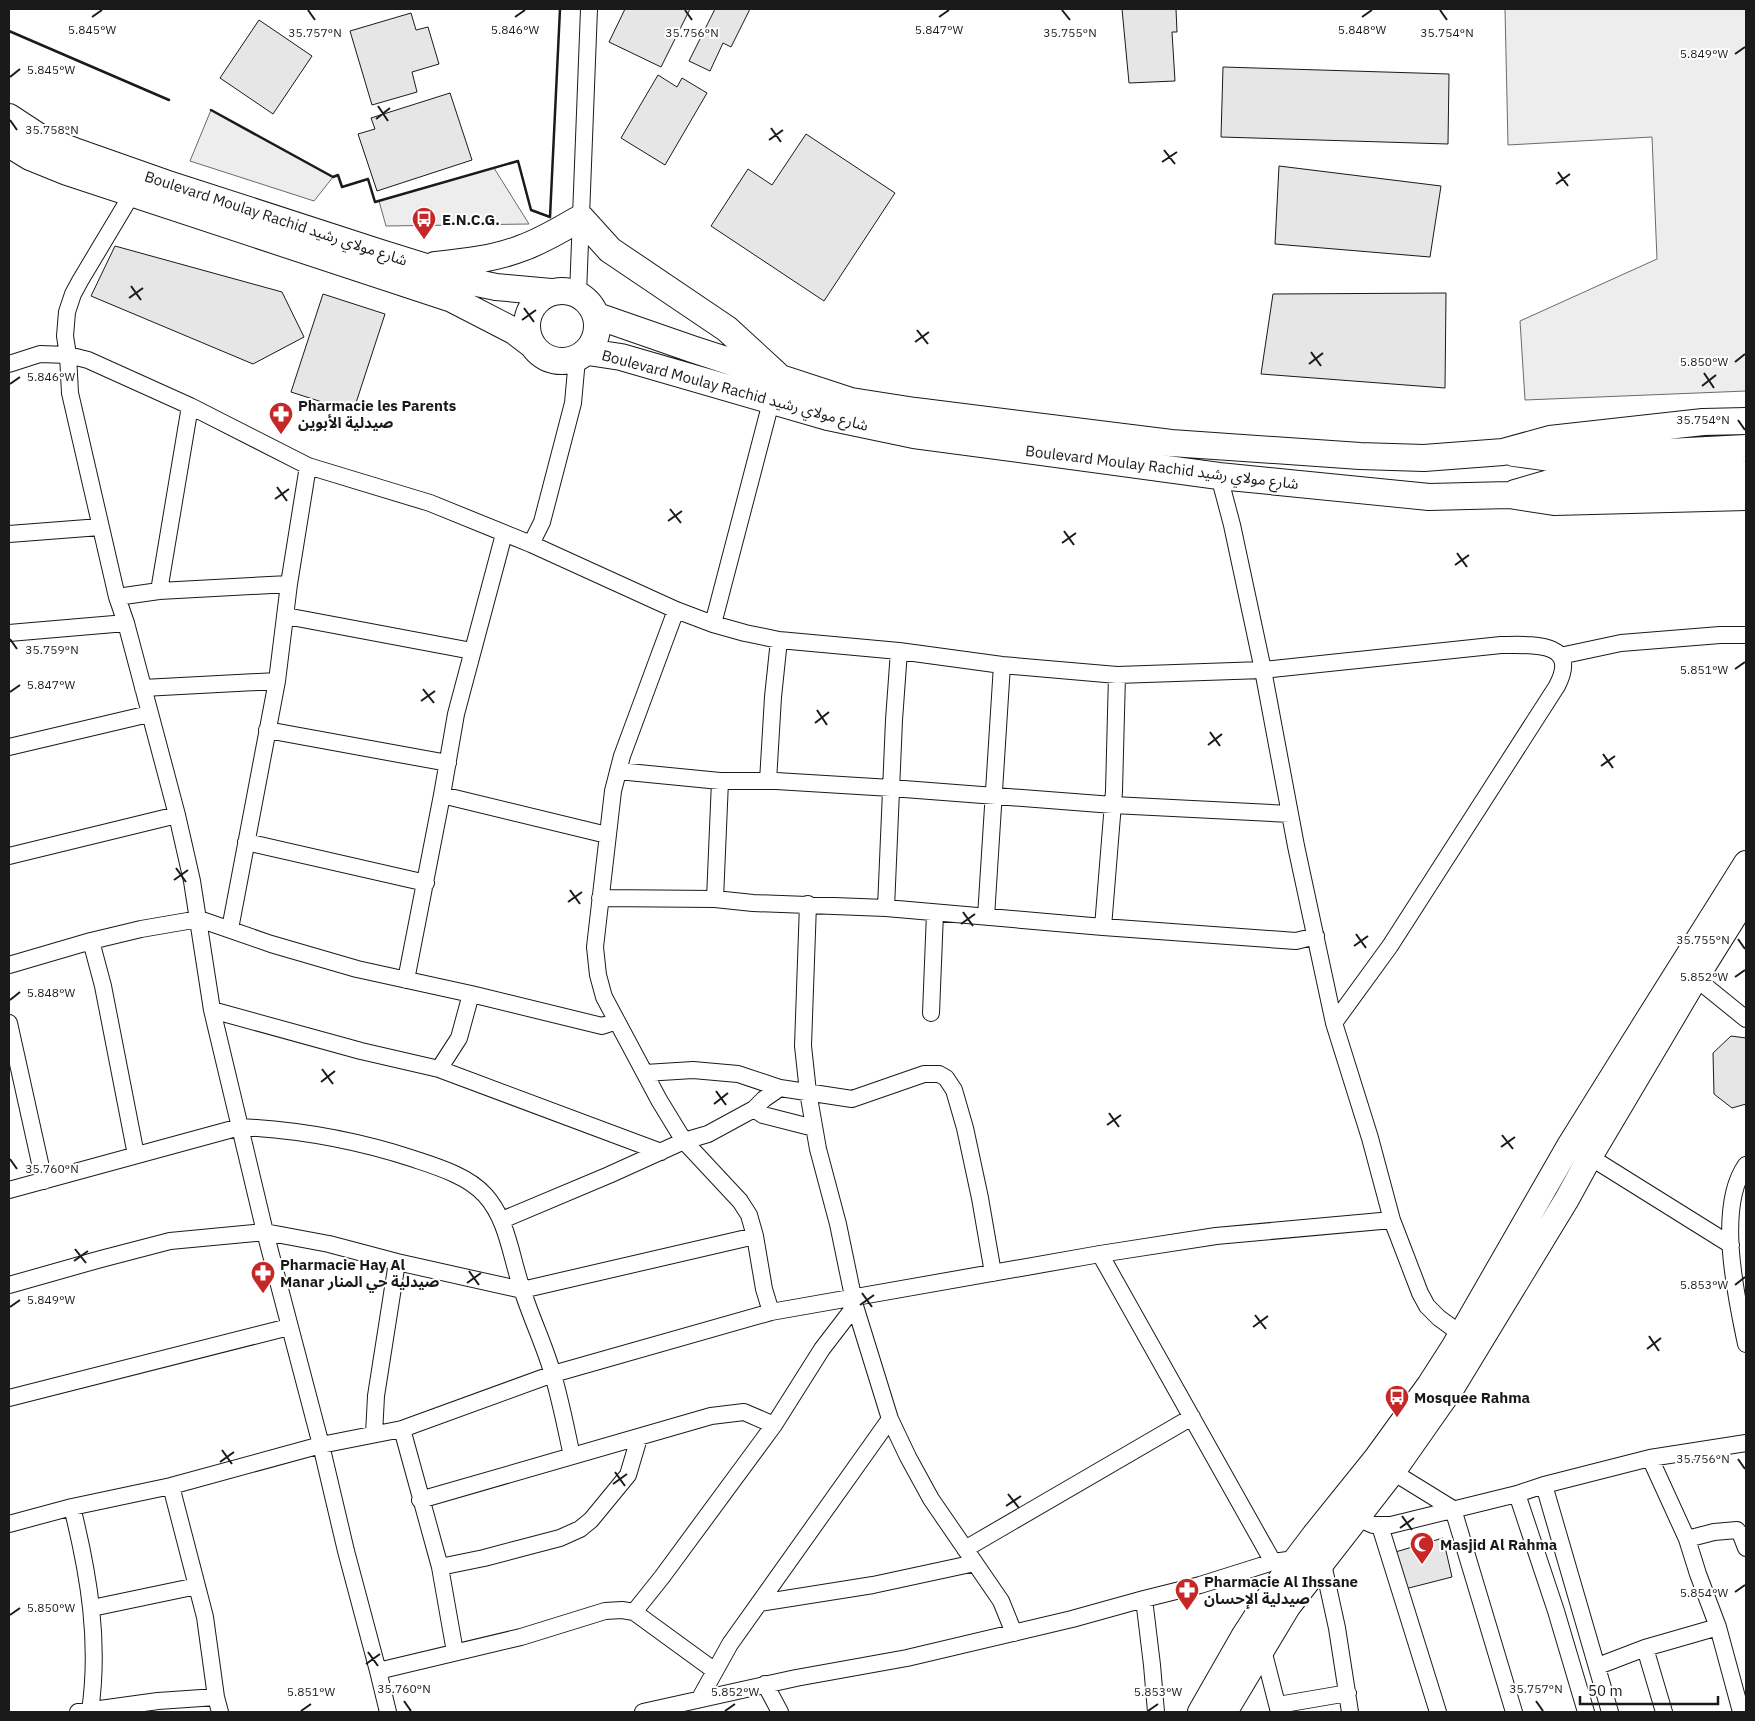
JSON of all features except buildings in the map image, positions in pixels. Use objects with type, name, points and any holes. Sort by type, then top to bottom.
[{"type":"main road","name":"Boulevard Moulay Rachid شارع مولاي رشيد","points":[[9,116],[41,138],[165,183],[477,283],[551,292]]},
{"type":"main road","name":"Boulevard Moulay Rachid شارع مولاي رشيد","points":[[9,144],[30,157],[66,172],[452,299],[514,331],[531,344]]},
{"type":"main road","points":[[424,266],[474,261],[506,254],[542,239],[580,218],[610,250],[727,329],[780,377]]},
{"type":"main road","points":[[564,290],[578,294],[592,307],[597,316],[598,329],[595,341],[582,355],[564,362],[551,360],[540,354],[531,344],[526,328],[529,312],[536,301],[551,292],[564,290]]},
{"type":"main road","name":"Boulevard Moulay Rachid شارع مولاي رشيد","points":[[597,316],[851,401],[1171,444],[1360,456],[1424,458],[1503,452],[1550,439],[1703,422],[1746,420]]},
{"type":"main road","name":"Boulevard Moulay Rachid شارع مولاي رشيد","points":[[582,355],[621,357],[771,402],[828,417],[914,435],[1219,476],[1429,497],[1509,495],[1554,502],[1746,497]]},
{"type":"main road","points":[[1503,452],[1551,458],[1746,448]]},
{"type":"main road","points":[[1509,495],[1553,482],[1746,474]]},
{"type":"main road","points":[[1225,1712],[1288,1607],[1323,1564],[1347,1513],[1385,1465],[1429,1385],[1471,1338],[1580,1150],[1688,972],[1746,863]]},
{"type":"main road","points":[[1688,972],[1746,898]]},
{"type":"main road","points":[[1200,1712],[1284,1561],[1347,1513]]},
{"type":"street","points":[[578,294],[589,9]]},
{"type":"street","points":[[132,194],[73,294],[67,312],[65,336],[70,393],[117,597],[126,623],[176,815],[199,919],[212,1010],[265,1232],[388,1712]]},
{"type":"street","points":[[9,364],[40,354],[68,355],[88,360],[190,406],[308,466],[430,503],[531,544],[676,610],[713,624],[780,640],[899,651],[1002,665],[1117,675],[1263,670],[1501,645],[1545,646],[1556,651],[1560,656],[1563,671],[1561,678],[1390,946],[1334,1023]]},
{"type":"street","points":[[531,544],[542,522],[573,403],[582,355]]},
{"type":"street","points":[[713,624],[771,402]]},
{"type":"street","points":[[159,591],[190,406]]},
{"type":"street","points":[[230,930],[277,681],[289,584],[308,466]]},
{"type":"street","points":[[1219,476],[1232,525],[1263,670],[1290,814],[1334,1023],[1370,1138],[1392,1220],[1416,1284],[1427,1306],[1439,1318],[1471,1338]]},
{"type":"street","points":[[9,534],[100,527]]},
{"type":"street","points":[[406,980],[426,883],[456,714],[504,534]]},
{"type":"street","points":[[117,597],[159,591],[289,584]]},
{"type":"street","points":[[676,610],[622,756],[612,791],[595,947],[598,975],[604,997],[684,1141],[740,1201],[749,1215],[755,1236],[764,1289],[771,1312]]},
{"type":"street","points":[[286,616],[472,651]]},
{"type":"street","points":[[9,634],[126,623]]},
{"type":"street","points":[[1560,656],[1621,643],[1720,635],[1746,635]]},
{"type":"street","points":[[768,781],[773,697],[780,640]]},
{"type":"street","points":[[886,908],[899,651]]},
{"type":"street","points":[[986,917],[1002,665]]},
{"type":"street","points":[[1103,927],[1113,805],[1117,675]]},
{"type":"street","points":[[143,688],[277,681]]},
{"type":"street","points":[[9,747],[149,714]]},
{"type":"street","points":[[267,730],[448,763]]},
{"type":"street","points":[[618,771],[720,781],[768,781],[891,788],[1113,805],[1290,814]]},
{"type":"street","points":[[715,899],[720,781]]},
{"type":"street","points":[[442,795],[607,835]]},
{"type":"street","points":[[9,856],[176,815]]},
{"type":"street","points":[[246,842],[426,883]]},
{"type":"street","points":[[600,898],[715,899],[753,903],[886,908],[1103,927],[1296,941],[1316,936]]},
{"type":"street","points":[[808,904],[803,1046],[808,1092],[814,1128],[854,1302],[890,1419],[908,1457],[931,1499],[1001,1601],[1014,1633]]},
{"type":"street","points":[[931,1013],[935,913]]},
{"type":"street","points":[[9,965],[91,941],[141,929],[199,919],[312,957],[357,969],[602,1026],[617,1020]]},
{"type":"street","points":[[91,941],[104,986],[136,1155]]},
{"type":"street","points":[[1688,972],[1746,1019]]},
{"type":"street","points":[[439,1069],[459,1038],[471,994]]},
{"type":"street","points":[[212,1010],[352,1048],[439,1069],[661,1152]]},
{"type":"street","points":[[9,1023],[44,1181]]},
{"type":"street","points":[[645,1073],[693,1070],[738,1074],[780,1088],[852,1098],[924,1074],[939,1074],[946,1078],[954,1090],[965,1128],[993,1273]]},
{"type":"street","points":[[502,1220],[684,1141],[708,1134],[754,1109],[780,1088]]},
{"type":"street","points":[[754,1109],[763,1115],[814,1128]]},
{"type":"street","points":[[9,1190],[240,1127],[269,1128],[328,1136],[376,1147],[433,1165],[465,1180],[484,1193],[502,1220],[522,1290],[553,1374],[572,1456]]},
{"type":"street","points":[[1580,1150],[1731,1245]]},
{"type":"street","points":[[1746,1165],[1734,1190],[1730,1209],[1731,1245],[1737,1304],[1746,1344]]},
{"type":"street","points":[[9,1524],[72,1507],[170,1486],[321,1445],[402,1429],[553,1374],[771,1312],[854,1302],[993,1273],[1216,1236],[1392,1220]]},
{"type":"street","points":[[9,1285],[170,1241],[265,1232],[329,1244],[396,1262],[522,1290],[755,1236]]},
{"type":"street","points":[[643,1712],[766,1684],[908,1658],[1072,1619],[1284,1561],[1192,1417],[1100,1254]]},
{"type":"street","points":[[374,1434],[376,1396],[396,1262]]},
{"type":"street","points":[[634,1612],[662,1577],[774,1424],[854,1302]]},
{"type":"street","points":[[9,1398],[289,1327]]},
{"type":"street","points":[[420,1500],[711,1416],[744,1412],[774,1424]]},
{"type":"street","points":[[965,1549],[1192,1417]]},
{"type":"street","points":[[700,1698],[730,1644],[890,1419]]},
{"type":"street","points":[[402,1429],[440,1567],[455,1652]]},
{"type":"street","points":[[440,1567],[484,1558],[560,1538],[580,1529],[604,1505],[628,1475],[639,1438]]},
{"type":"street","points":[[1347,1513],[1380,1526],[1391,1525],[1517,1494],[1544,1485],[1650,1458],[1746,1443]]},
{"type":"street","points":[[1650,1458],[1687,1539],[1718,1627],[1741,1712]]},
{"type":"street","points":[[1385,1465],[1453,1509],[1514,1712]]},
{"type":"street","points":[[1544,1485],[1610,1712]]},
{"type":"street","points":[[72,1507],[88,1576],[92,1608],[94,1660],[84,1712],[158,1701],[218,1705],[204,1617],[170,1486]]},
{"type":"street","points":[[1517,1494],[1556,1611],[1586,1712]]},
{"type":"street","points":[[1380,1526],[1438,1712]]},
{"type":"street","points":[[1687,1539],[1714,1532],[1737,1530],[1746,1548]]},
{"type":"street","points":[[759,1603],[873,1585],[976,1564]]},
{"type":"street","points":[[1323,1564],[1337,1628],[1350,1712]]},
{"type":"street","points":[[92,1608],[197,1586]]},
{"type":"street","points":[[1144,1598],[1156,1712]]},
{"type":"street","points":[[378,1671],[521,1637],[605,1611],[622,1610],[634,1612],[715,1671]]},
{"type":"street","points":[[1598,1666],[1645,1648],[1718,1627]]},
{"type":"street","points":[[1645,1648],[1664,1712]]},
{"type":"street","points":[[1263,1650],[1278,1709],[1348,1693]]},
{"type":"street","points":[[766,1684],[780,1712]]},
{"type":"shaded area","points":[[1505,9],[1746,9],[1746,391],[1525,400],[1520,321],[1657,259],[1652,137],[1508,145]]},
{"type":"shaded area","points":[[211,110],[333,177],[314,201],[190,161]]},
{"type":"shaded area","points":[[494,168],[529,224],[386,226],[379,201]]},
{"type":"wall","points":[[211,110],[333,177],[338,175],[342,187],[368,179],[375,202],[518,161],[531,210],[550,217],[560,9]]},
{"type":"wall","points":[[9,31],[169,100]]},
{"type":"place","name":"E.N.C.G.","points":[[424,240]]},
{"type":"place","name":"Pharmacie les Parents صيدلية الأبوين","points":[[281,435]]},
{"type":"place","name":"Pharmacie Hay Al Manar صيدلية حي المنار","points":[[263,1294]]},
{"type":"place","name":"Mosquee Rahma","points":[[1397,1418]]},
{"type":"place","name":"Masjid Al Rahma","points":[[1422,1565]]},
{"type":"place","name":"Pharmacie Al Ihssane صيدلية الإحسان","points":[[1187,1611]]}]
